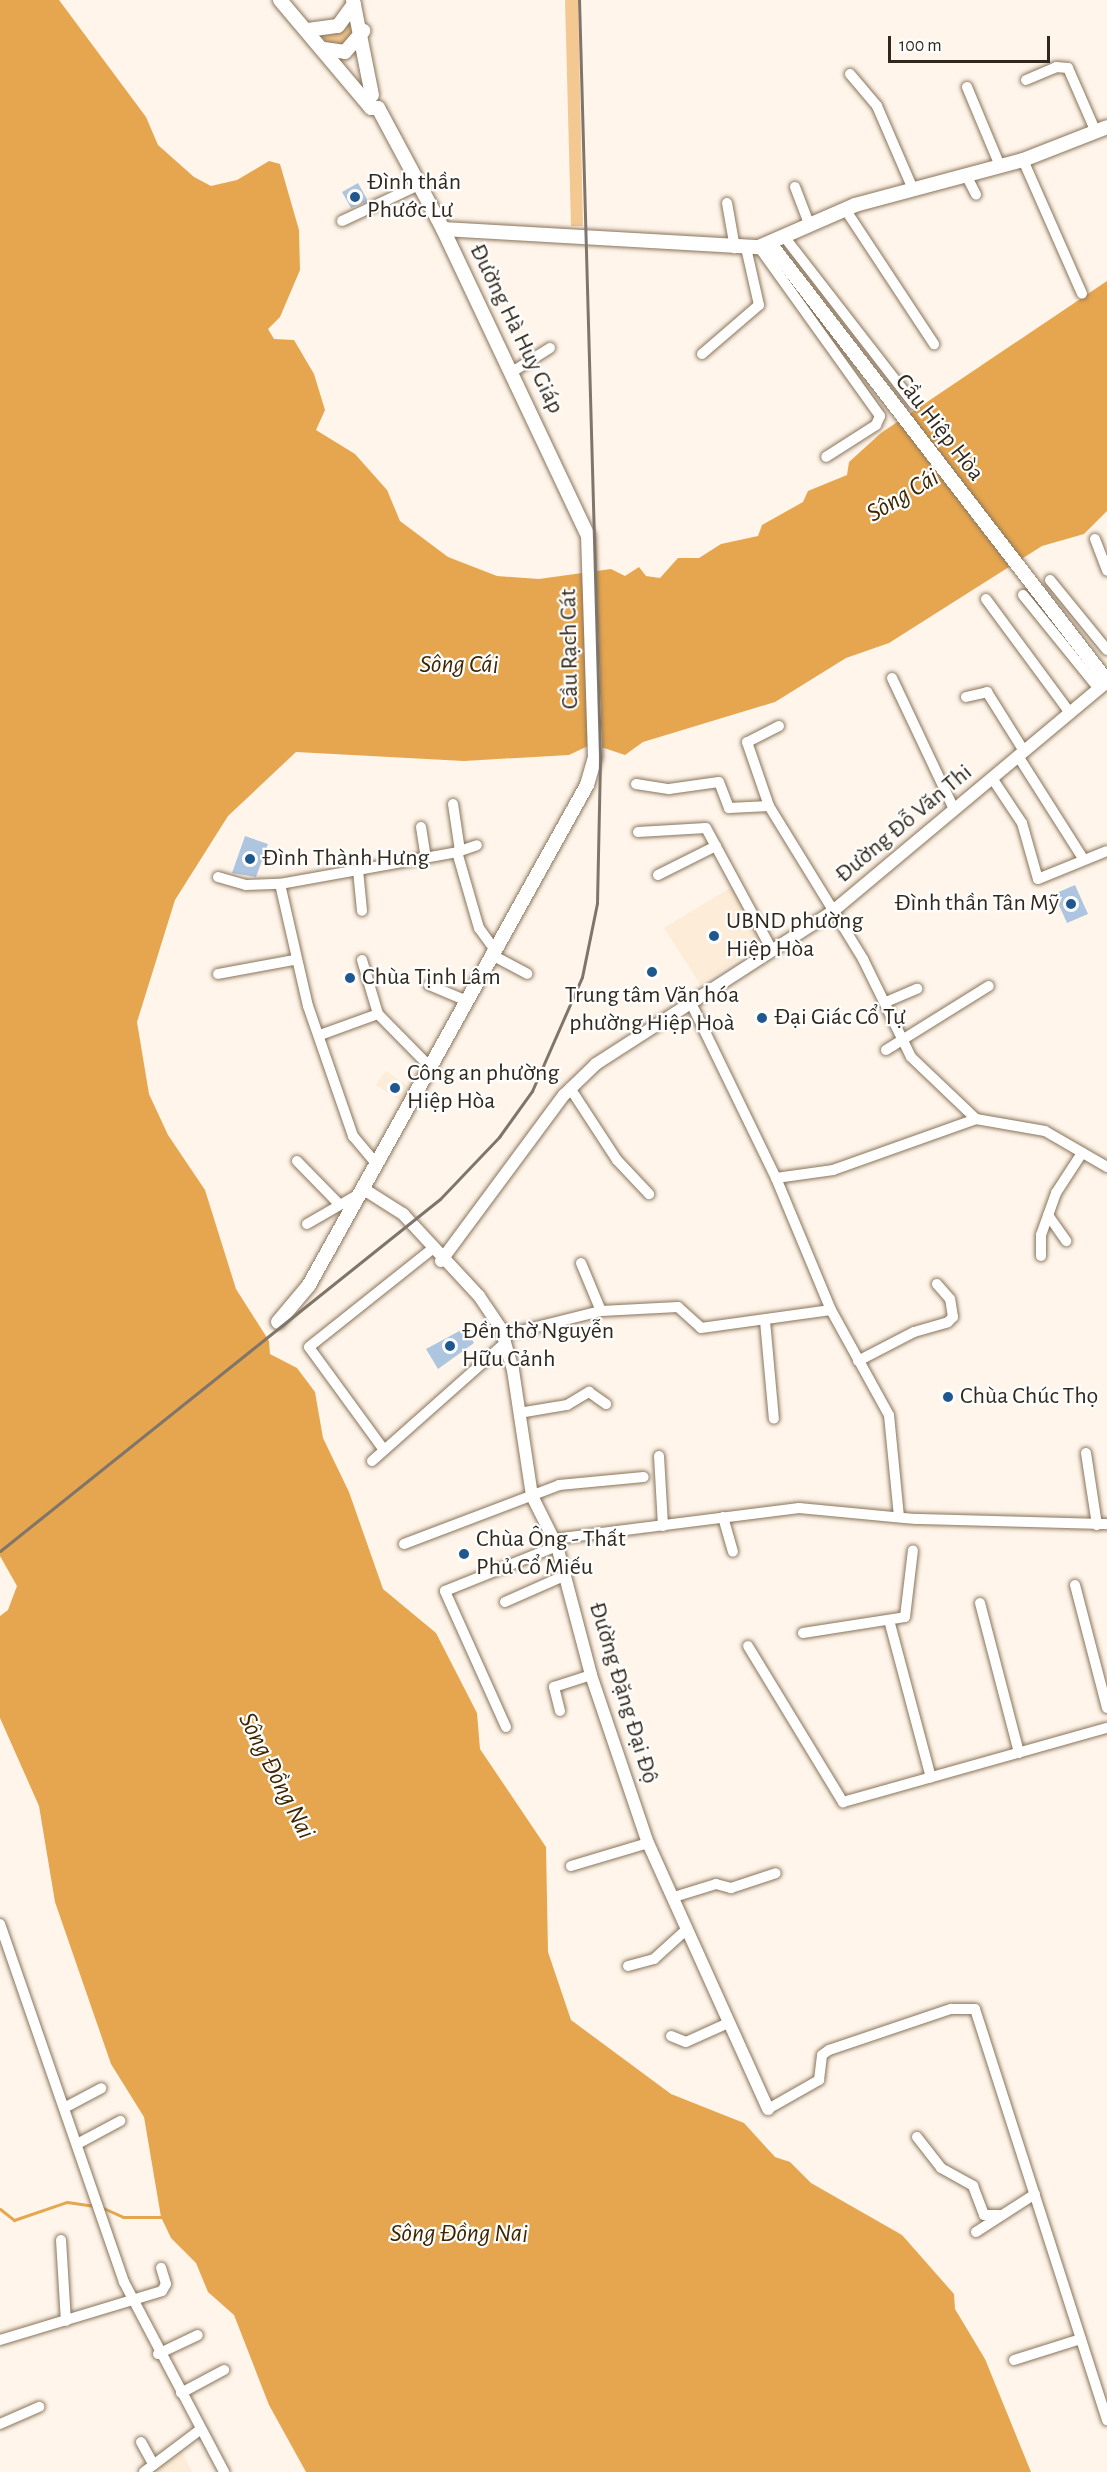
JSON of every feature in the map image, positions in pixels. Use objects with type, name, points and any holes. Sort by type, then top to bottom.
[{"type":"main road","points":[[280,0],[373,101]]},
{"type":"main road","points":[[308,30],[338,26],[354,2]]},
{"type":"main road","name":"Đường Hà Huy Giáp","points":[[354,2],[363,31],[373,101],[443,229],[590,541]]},
{"type":"main road","points":[[324,49],[345,52],[363,31]]},
{"type":"main road","points":[[443,229],[753,247],[786,239],[845,209],[912,188],[1023,160],[1102,130]]},
{"type":"main road","name":"Cầu Hiệp Hòa","points":[[753,247],[788,268],[1073,638],[1104,684]]},
{"type":"main road","name":"Cầu Rạch Cát","points":[[277,1319],[316,1270],[587,785],[595,757],[590,541]]},
{"type":"street","points":[[1026,80],[1056,67],[1068,68],[1102,130]]},
{"type":"street","points":[[850,74],[877,106],[912,188]]},
{"type":"street","points":[[967,87],[1000,166]]},
{"type":"street","points":[[1023,160],[1082,294]]},
{"type":"street","points":[[966,175],[976,195]]},
{"type":"street","points":[[342,221],[419,185]]},
{"type":"street","points":[[795,187],[810,226]]},
{"type":"street","points":[[726,203],[753,247],[880,416],[876,425],[826,457]]},
{"type":"street","points":[[845,209],[934,344]]},
{"type":"street","points":[[786,239],[914,404]]},
{"type":"street","points":[[702,354],[759,305],[753,247]]},
{"type":"street","points":[[512,372],[550,348]]},
{"type":"street","points":[[1095,539],[1107,571]]},
{"type":"street","points":[[1050,580],[1107,650]]},
{"type":"street","points":[[1023,595],[1104,684]]},
{"type":"street","points":[[986,599],[1070,713]]},
{"type":"street","points":[[892,678],[954,809]]},
{"type":"street","name":"Đường Đỗ Văn Thi","points":[[441,1261],[570,1088],[691,1003],[833,911],[1104,684]]},
{"type":"street","points":[[966,697],[987,692],[1084,860]]},
{"type":"street","points":[[779,726],[747,742],[769,806],[886,1002],[904,1042],[926,1072],[976,1119]]},
{"type":"street","points":[[992,777],[1022,823],[1035,876],[1043,879],[1107,851]]},
{"type":"street","points":[[636,784],[669,789],[719,782],[729,808],[769,806]]},
{"type":"street","points":[[453,804],[459,852],[479,928],[494,953],[527,974]]},
{"type":"street","points":[[421,827],[426,858]]},
{"type":"street","points":[[638,832],[703,827],[716,846],[772,950]]},
{"type":"street","points":[[218,877],[246,885],[280,884],[459,852],[477,845]]},
{"type":"street","points":[[658,874],[716,846]]},
{"type":"street","points":[[358,870],[362,911]]},
{"type":"street","points":[[280,884],[294,960],[353,1136],[376,1163]]},
{"type":"street","points":[[218,974],[294,960]]},
{"type":"street","points":[[362,960],[378,1014],[430,1067]]},
{"type":"street","points":[[429,985],[466,1001]]},
{"type":"street","points":[[886,1050],[904,1042],[989,986]]},
{"type":"street","points":[[886,1002],[917,989]]},
{"type":"street","points":[[691,1003],[776,1178],[831,1310],[889,1415],[899,1517]]},
{"type":"street","points":[[320,1035],[378,1014]]},
{"type":"street","points":[[570,1088],[617,1160],[649,1194]]},
{"type":"street","points":[[776,1178],[833,1170],[976,1119],[1026,1125],[1107,1167]]},
{"type":"street","points":[[1041,1256],[1047,1215],[1082,1153]]},
{"type":"street","points":[[297,1161],[338,1203]]},
{"type":"street","points":[[307,1224],[360,1191]]},
{"type":"street","name":"Đường Đặng Đại Độ","points":[[360,1191],[403,1214],[441,1261],[483,1301],[507,1338],[532,1496],[556,1543],[591,1675],[648,1843],[768,2109]]},
{"type":"street","points":[[1047,1215],[1066,1241]]},
{"type":"street","points":[[384,1450],[309,1347],[432,1249]]},
{"type":"street","points":[[581,1263],[601,1311]]},
{"type":"street","points":[[858,1361],[914,1332],[948,1322],[953,1317],[950,1299],[936,1284]]},
{"type":"street","points":[[372,1461],[507,1338],[601,1311],[678,1307],[698,1327],[831,1310]]},
{"type":"street","points":[[765,1320],[774,1419]]},
{"type":"street","points":[[519,1413],[567,1406],[589,1392],[606,1404]]},
{"type":"street","points":[[506,1727],[445,1592],[556,1543],[723,1517],[799,1508],[899,1517],[1102,1525],[1086,1453]]},
{"type":"street","points":[[659,1456],[663,1526]]},
{"type":"street","points":[[404,1544],[559,1485],[644,1477]]},
{"type":"street","points":[[723,1517],[734,1552]]},
{"type":"street","points":[[803,1633],[905,1617],[913,1550]]},
{"type":"street","points":[[505,1602],[566,1575]]},
{"type":"street","points":[[1075,1585],[1107,1708]]},
{"type":"street","points":[[980,1603],[1019,1753]]},
{"type":"street","points":[[889,1620],[931,1778]]},
{"type":"street","points":[[748,1646],[843,1802],[1107,1728]]},
{"type":"street","points":[[561,1711],[554,1687],[591,1675]]},
{"type":"street","points":[[571,1866],[648,1843]]},
{"type":"street","points":[[674,1897],[716,1884],[731,1888],[776,1873]]},
{"type":"street","points":[[0,1924],[79,2143],[102,2219],[132,2301],[158,2354],[224,2472]]},
{"type":"street","points":[[628,1966],[654,1959],[687,1929]]},
{"type":"street","points":[[768,2109],[819,2080],[822,2055],[829,2050],[951,2009],[975,2009],[1107,2420]]},
{"type":"street","points":[[671,2036],[686,2042],[728,2023]]},
{"type":"street","points":[[66,2107],[101,2088]]},
{"type":"street","points":[[79,2143],[120,2121]]},
{"type":"street","points":[[917,2137],[941,2168],[973,2186],[984,2216],[1002,2215]]},
{"type":"street","points":[[976,2232],[1035,2194]]},
{"type":"street","points":[[62,2240],[66,2321]]},
{"type":"street","points":[[0,2340],[166,2289],[161,2268]]},
{"type":"street","points":[[158,2354],[198,2335]]},
{"type":"street","points":[[1014,2360],[1081,2339]]},
{"type":"street","points":[[181,2393],[224,2370]]},
{"type":"street","points":[[0,2424],[39,2408]]},
{"type":"street","points":[[144,2472],[201,2429]]},
{"type":"street","points":[[141,2442],[154,2465]]},
{"type":"shaded area","points":[[565,0],[578,0],[583,226],[571,226]]},
{"type":"shaded area","points":[[353,19],[358,35],[352,44],[331,48],[320,34]]},
{"type":"shaded area","name":"UBND phường Hiệp Hòa","points":[[733,886],[763,943],[700,984],[664,928]]},
{"type":"shaded area","name":"Công an phường Hiệp Hòa","points":[[386,1071],[412,1089],[405,1104],[376,1085]]},
{"type":"shaded area","points":[[181,2450],[192,2472],[151,2472],[173,2457]]},
{"type":"water","name":"Sông Đồng Nai","points":[[0,0],[59,0],[146,117],[158,145],[194,177],[211,186],[237,180],[269,161],[280,164],[299,230],[300,270],[280,317],[268,329],[274,339],[294,340],[314,374],[325,410],[316,430],[355,454],[387,490],[400,521],[448,557],[497,576],[539,579],[611,569],[625,576],[639,567],[646,576],[660,578],[678,558],[699,558],[721,544],[758,536],[762,525],[803,502],[808,491],[847,475],[849,462],[881,433],[1107,281],[1107,511],[1084,534],[1042,546],[889,643],[846,658],[775,702],[643,742],[625,755],[592,744],[569,755],[464,761],[296,752],[228,816],[175,900],[137,1022],[149,1094],[168,1135],[205,1190],[236,1289],[269,1341],[270,1354],[297,1368],[315,1392],[323,1438],[349,1492],[383,1589],[436,1633],[477,1713],[480,1749],[546,1847],[548,1952],[571,2020],[671,2094],[744,2123],[775,2157],[790,2162],[811,2183],[902,2235],[954,2294],[955,2309],[985,2359],[1031,2472],[306,2472],[269,2405],[234,2315],[208,2292],[196,2263],[171,2238],[161,2217],[144,2117],[111,2064],[55,1902],[39,1806],[0,1718],[0,1616],[8,1610],[17,1586],[0,1556]]},
{"type":"building","name":"Đình thần Phước Lư","points":[[358,183],[368,201],[351,208],[342,192]]},
{"type":"building","name":"Đình Thành Hưng","points":[[245,836],[268,844],[256,877],[232,873]]},
{"type":"building","name":"Đình thần Tân Mỹ","points":[[1075,885],[1088,914],[1067,923],[1054,894]]},
{"type":"building","name":"Đền thờ Nguyễn Hữu Cảnh","points":[[465,1328],[474,1343],[438,1369],[426,1349]]},
{"type":"waterway","points":[[0,2209],[14,2220],[67,2202],[95,2206]]},
{"type":"waterway","points":[[101,2207],[123,2217],[161,2217]]},
{"type":"railway","points":[[0,1551],[440,1199],[499,1137],[532,1091],[582,977],[597,903],[600,756],[579,0]]},
{"type":"place","name":"Đình thần Phước Lư","points":[[355,197]]},
{"type":"place","name":"Đình Thành Hưng","points":[[250,859]]},
{"type":"place","name":"Đình thần Tân Mỹ","points":[[1071,904]]},
{"type":"place","name":"UBND phường Hiệp Hòa","points":[[714,936]]},
{"type":"place","name":"Trung tâm Văn hóa phường Hiệp Hoà","points":[[652,972]]},
{"type":"place","name":"Chùa Tịnh Lâm","points":[[350,978]]},
{"type":"place","name":"Đại Giác Cổ Tự","points":[[762,1018]]},
{"type":"place","name":"Công an phường Hiệp Hòa","points":[[395,1088]]},
{"type":"place","name":"Đền thờ Nguyễn Hữu Cảnh","points":[[450,1346]]},
{"type":"place","name":"Chùa Chúc Thọ","points":[[948,1397]]},
{"type":"place","name":"Chùa Ông - Thất Phủ Cổ Miếu","points":[[464,1554]]},
{"type":"water label","name":"Sông Cái","points":[[903,496]]},
{"type":"water label","name":"Sông Cái","points":[[459,665]]}]
